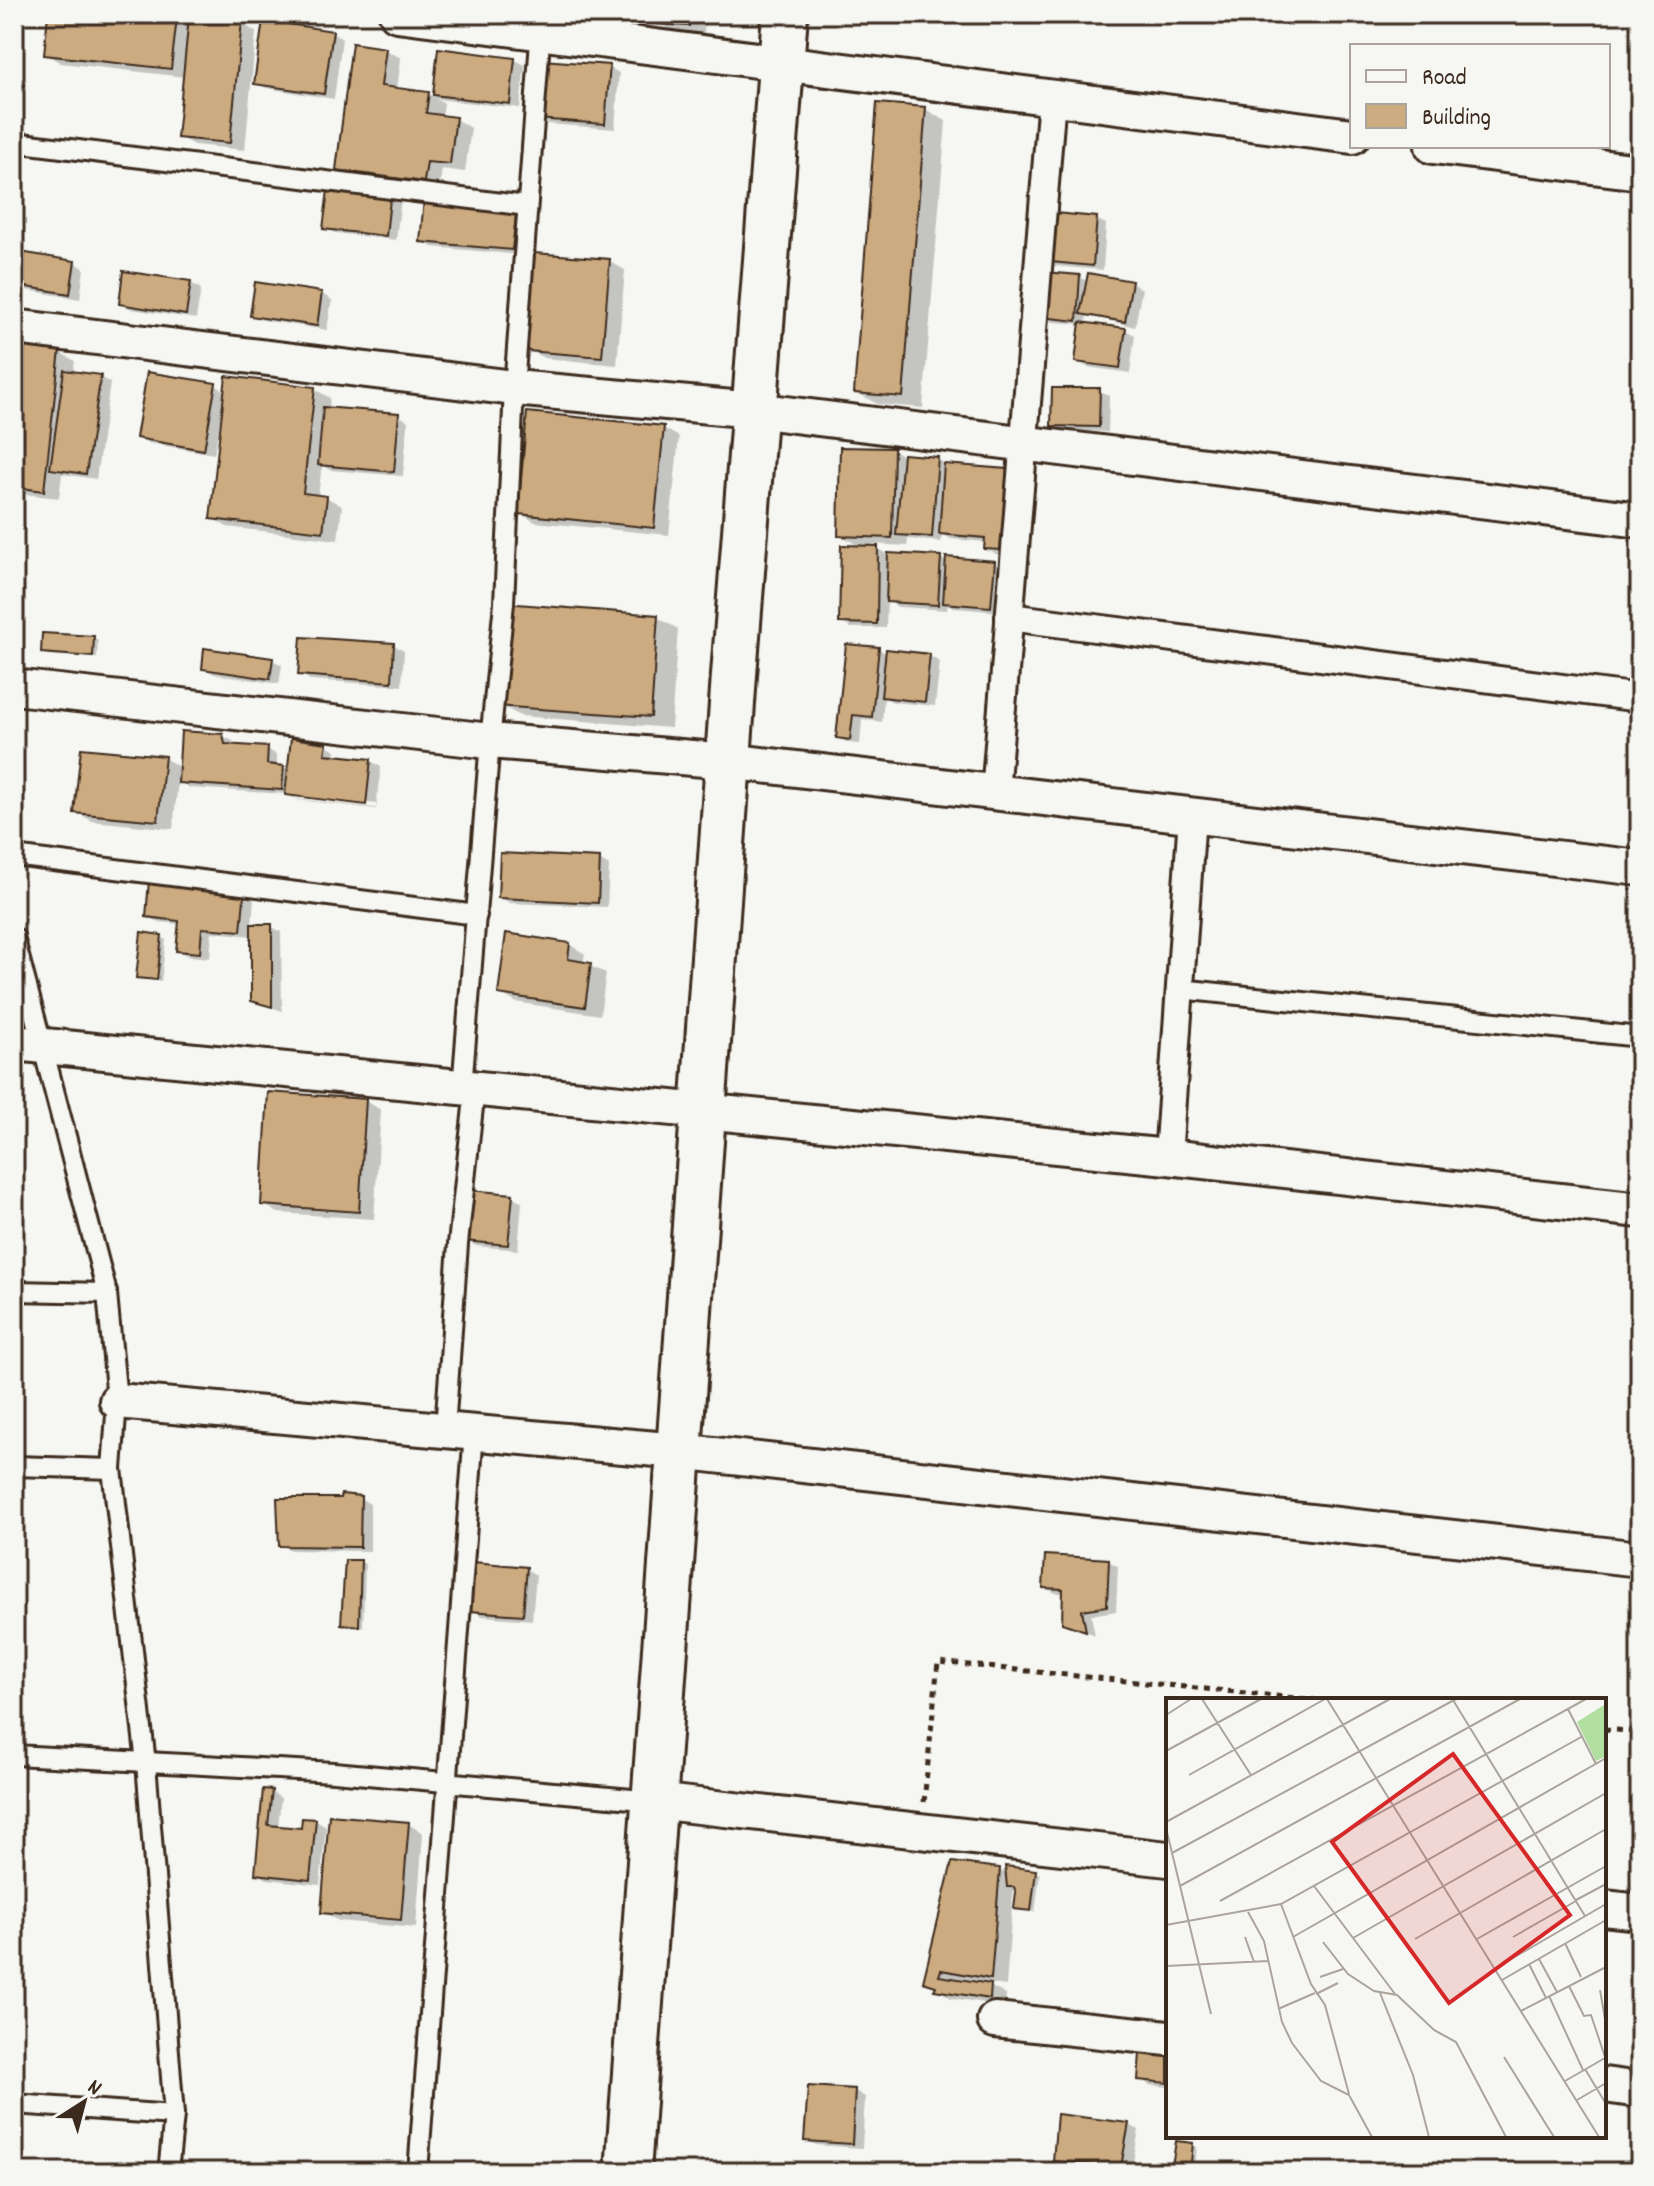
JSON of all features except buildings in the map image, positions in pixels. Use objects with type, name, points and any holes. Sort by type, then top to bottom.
[{"type":"main road","points":[[628,2172],[728,761],[785,14]]},
{"type":"street","points":[[397,14],[541,23],[781,65],[1350,136]]},
{"type":"street","points":[[995,793],[1052,98]]},
{"type":"street","points":[[1449,148],[1640,172]]},
{"type":"street","points":[[14,327],[514,388],[754,410],[1640,520]]},
{"type":"street","points":[[1009,617],[1640,698]]},
{"type":"street","points":[[14,687],[490,741],[728,761],[1640,868]]},
{"type":"street","points":[[1168,1157],[1192,816]]},
{"type":"street","points":[[29,1044],[1168,1157],[1640,1210]]},
{"type":"street","points":[[117,1401],[679,1451],[1640,1559]]},
{"type":"street","points":[[654,1801],[1166,1859]]},
{"type":"street","points":[[1606,1908],[1640,1912]]},
{"type":"street","points":[[995,2020],[1166,2038]]},
{"type":"street","points":[[1606,2085],[1640,2090]]},
{"type":"lane","points":[[418,2172],[447,1782],[460,1431],[458,1244],[477,915],[504,603],[514,388],[541,23]]},
{"type":"lane","points":[[14,142],[527,206]]},
{"type":"lane","points":[[14,856],[477,915]]},
{"type":"lane","points":[[14,937],[29,1044],[107,1293],[117,1401],[112,1469],[146,1763],[174,2115],[168,2172]]},
{"type":"lane","points":[[1180,989],[1640,1037]]},
{"type":"lane","points":[[14,1291],[107,1293]]},
{"type":"lane","points":[[14,1466],[112,1469]]},
{"type":"lane","points":[[14,1755],[334,1772],[654,1801]]},
{"type":"lane","points":[[14,2104],[174,2115]]},
{"type":"path","points":[[921,1831],[938,1662],[1295,1698]]},
{"type":"path","points":[[1606,1729],[1640,1732]]}]
